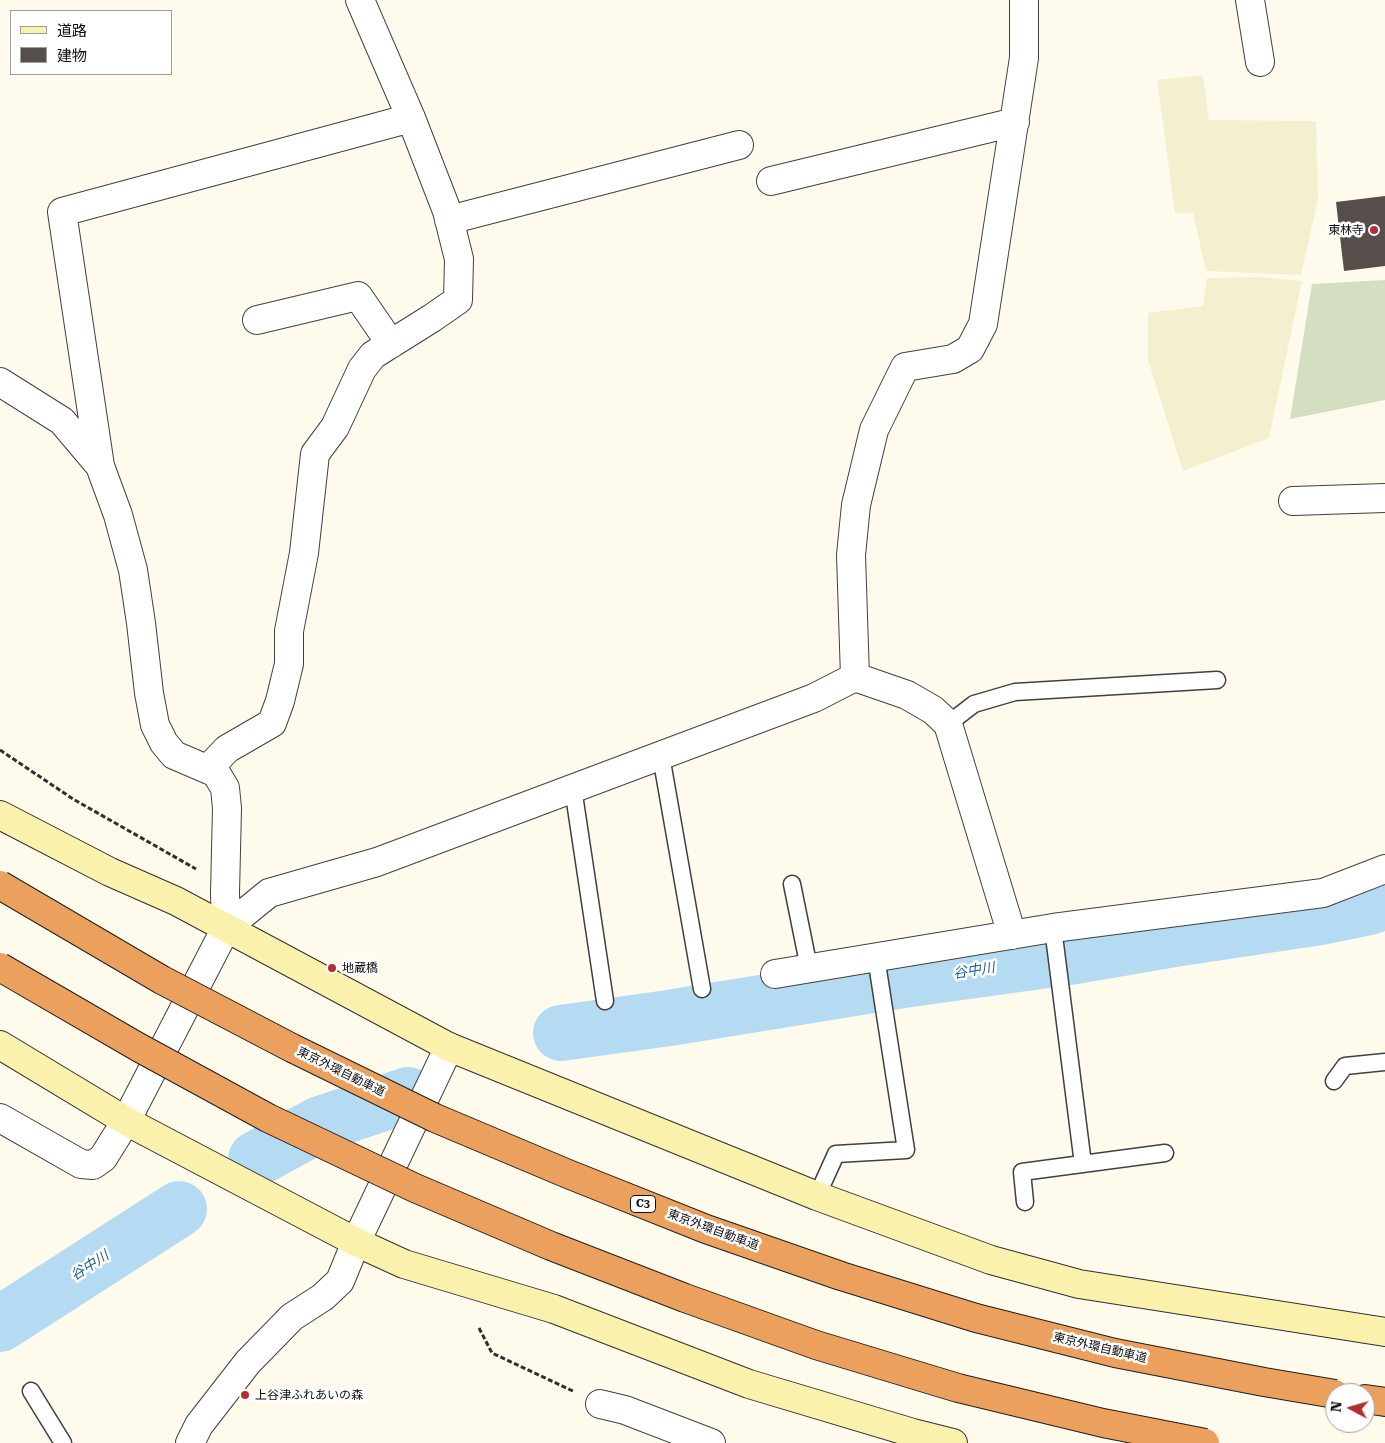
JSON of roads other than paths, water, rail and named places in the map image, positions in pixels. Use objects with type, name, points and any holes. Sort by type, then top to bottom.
[{"type":"highway","name":"東京外環自動車道","points":[[0,884],[162,980],[292,1048],[426,1114],[568,1174],[706,1229],[841,1276],[976,1318],[1115,1353],[1325,1392]]},
{"type":"highway","points":[[0,967],[138,1047],[268,1118],[415,1188],[551,1246],[685,1298],[816,1345],[958,1388],[1103,1423],[1204,1443]]},
{"type":"street","points":[[208,769],[227,750],[272,723],[280,701],[289,664],[289,630],[304,553],[315,454],[335,427],[362,368],[373,355],[458,300],[459,259],[449,220],[411,118],[360,0]]},
{"type":"street","points":[[855,677],[852,546],[856,505],[874,430],[905,367],[953,359],[970,349],[983,324],[1024,58],[1024,0]]},
{"type":"street","points":[[1250,0],[1260,62]]},
{"type":"street","points":[[226,928],[227,808],[225,788],[216,773],[174,755],[164,743],[155,725],[133,570],[118,515],[100,466],[62,212],[411,118]]},
{"type":"street","points":[[771,181],[1015,122]]},
{"type":"street","points":[[449,220],[739,145]]},
{"type":"street","points":[[257,320],[358,296],[391,344]]},
{"type":"street","points":[[0,382],[62,421],[100,466]]},
{"type":"street","points":[[1293,501],[1385,498]]},
{"type":"street","points":[[0,1118],[81,1164],[93,1166],[103,1158],[126,1120],[226,928],[269,893],[377,862],[814,698],[855,677],[907,695],[933,710],[948,724],[1012,936]]},
{"type":"street","points":[[0,815],[110,872],[176,901],[449,1047],[817,1196],[991,1260],[1079,1284],[1385,1332]]},
{"type":"street","points":[[776,974],[809,968],[877,965],[1012,936],[1053,936],[1323,893],[1384,873]]},
{"type":"street","points":[[0,1045],[126,1120],[356,1242],[404,1264],[554,1309],[749,1384],[953,1443]]},
{"type":"street","points":[[190,1443],[199,1425],[248,1362],[292,1317],[323,1297],[340,1281],[356,1242],[449,1047]]},
{"type":"street","points":[[600,1404],[624,1410],[711,1443]]},
{"type":"lane","points":[[948,724],[974,704],[1016,692],[1217,680]]},
{"type":"lane","points":[[661,756],[702,989]]},
{"type":"lane","points":[[573,788],[604,1001]]},
{"type":"lane","points":[[792,884],[809,968]]},
{"type":"lane","points":[[1053,936],[1083,1164]]},
{"type":"lane","points":[[817,1196],[836,1154],[906,1150],[877,965]]},
{"type":"lane","points":[[1334,1081],[1345,1066],[1385,1062]]},
{"type":"lane","points":[[1025,1202],[1022,1172],[1165,1153]]},
{"type":"lane","points":[[31,1391],[63,1443]]},
{"type":"waterway","name":"谷中川","points":[[561,1033],[669,1018],[903,980],[1076,956],[1320,917],[1369,907],[1385,901]]},
{"type":"waterway","name":"谷中川","points":[[256,1159],[320,1124],[408,1095]]},
{"type":"waterway","name":"谷中川","points":[[0,1324],[179,1209]]},
{"type":"place","name":"東林寺","points":[[1374,230]]},
{"type":"place","name":"地蔵橋","points":[[332,968]]},
{"type":"place","name":"上谷津ふれあいの森","points":[[245,1395]]}]
